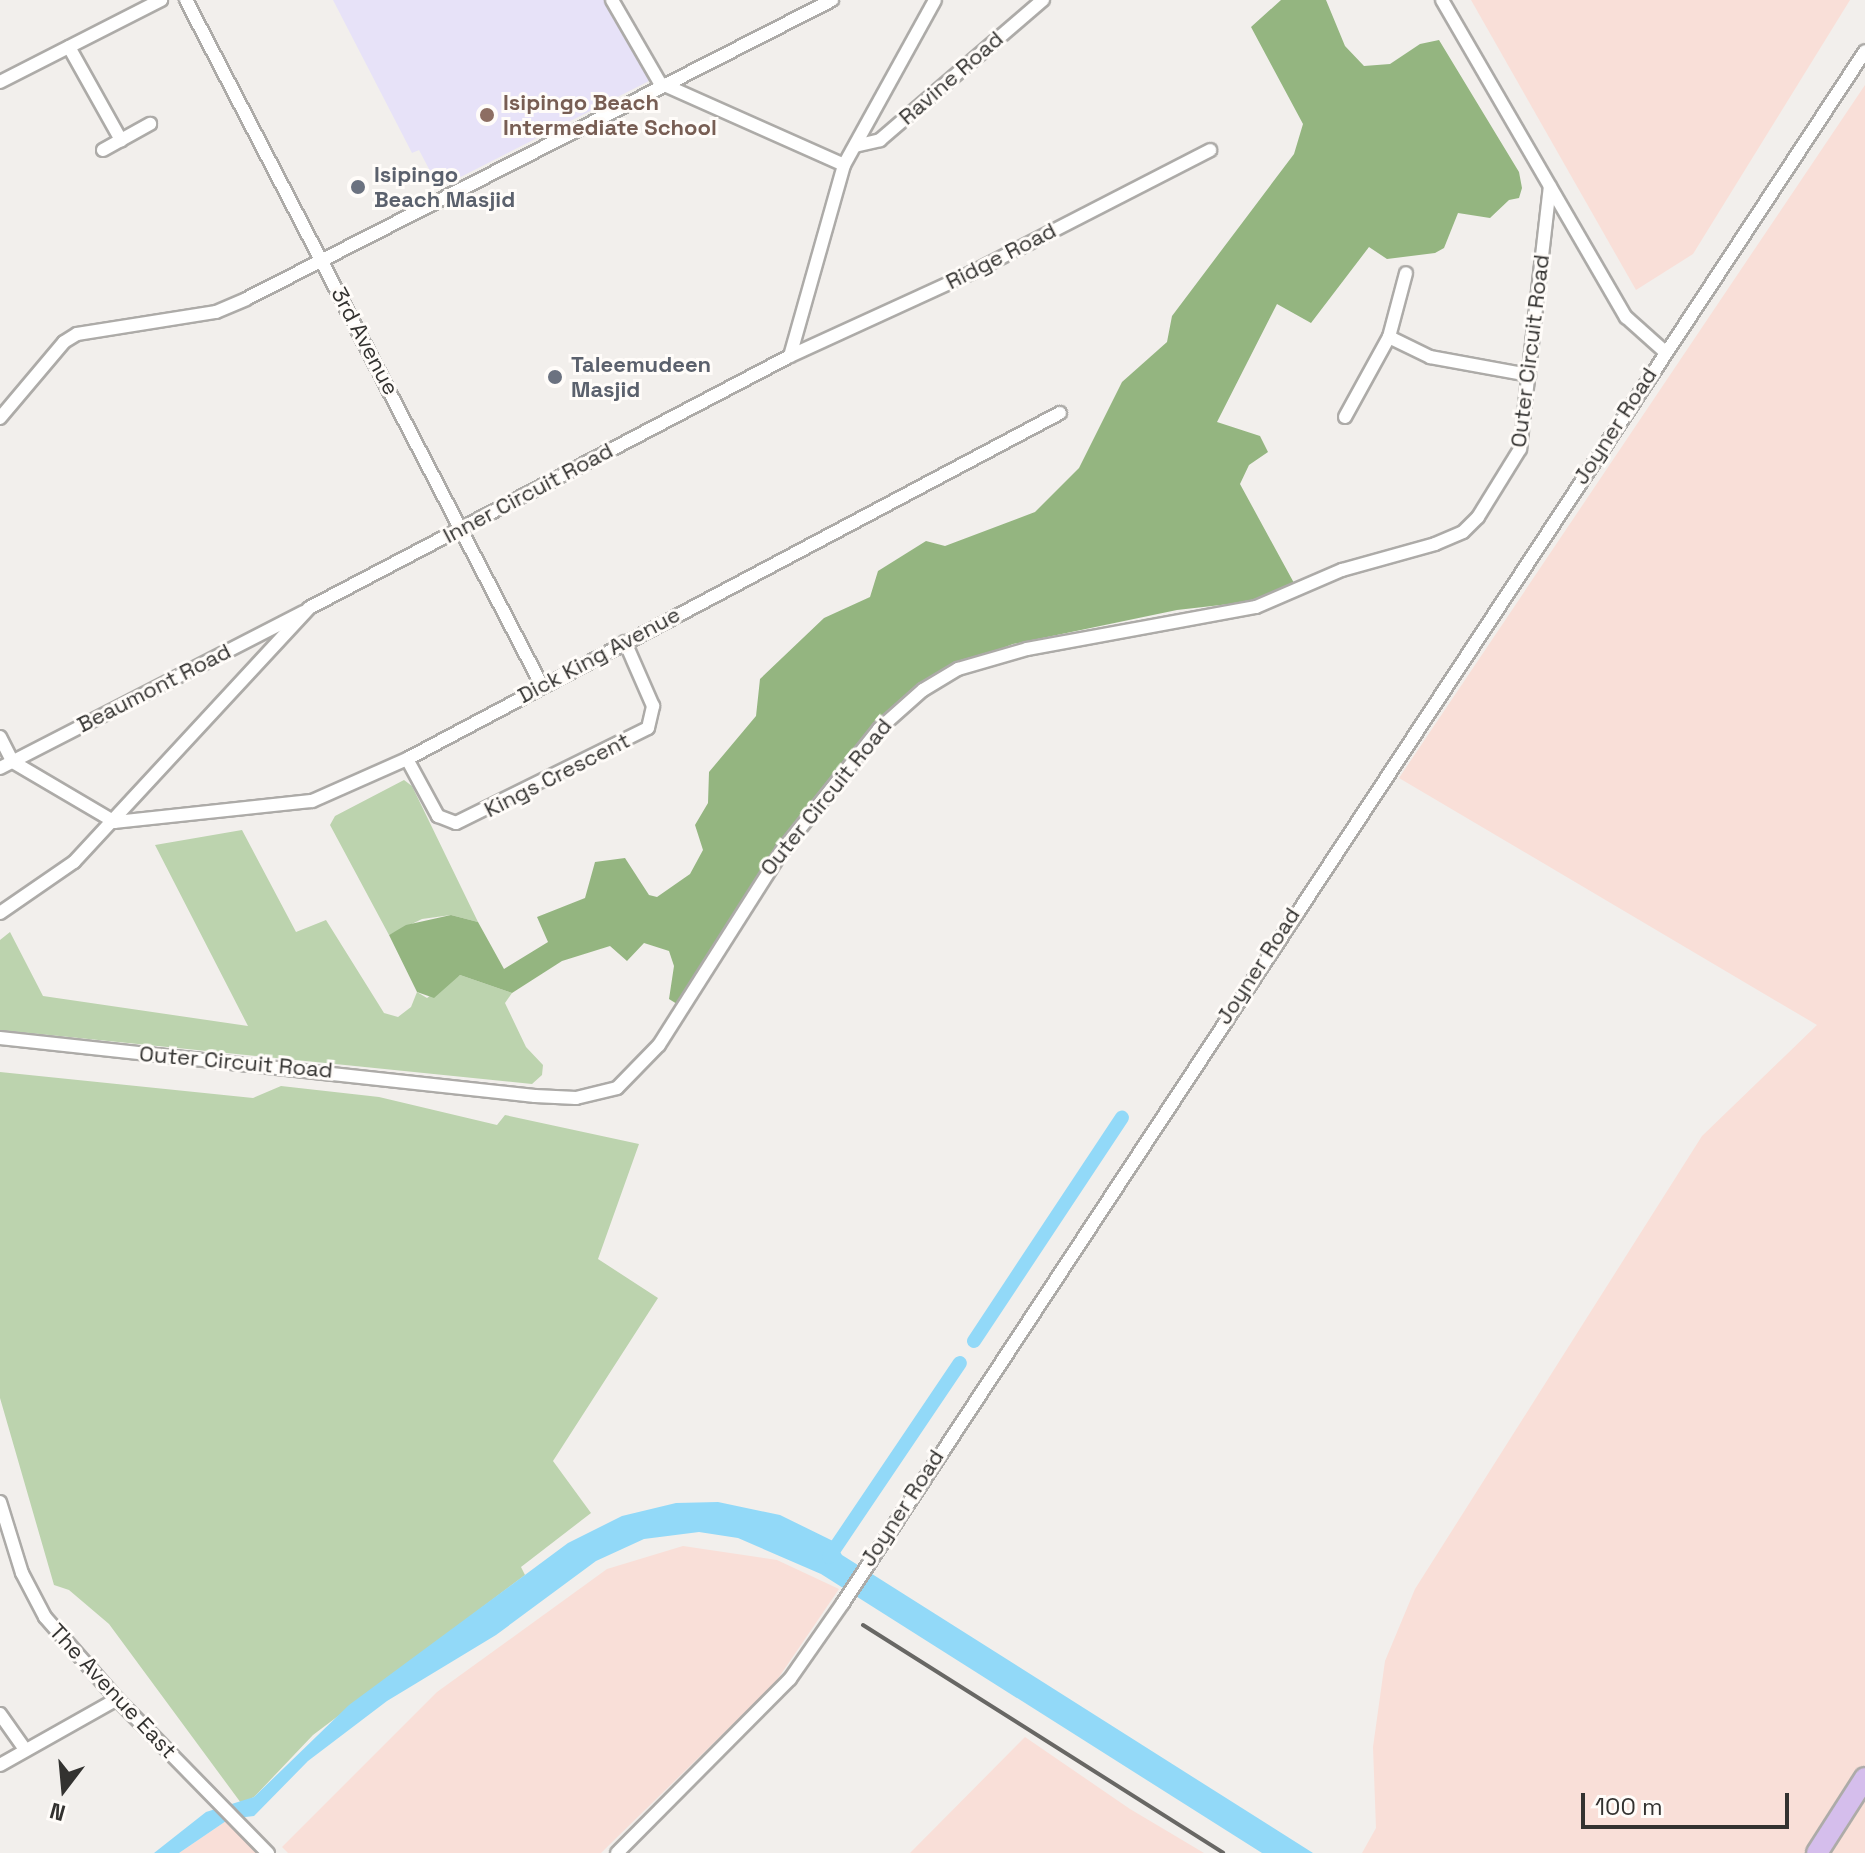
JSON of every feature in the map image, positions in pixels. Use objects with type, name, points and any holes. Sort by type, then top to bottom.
[{"type":"main road","points":[[1817,1853],[1865,1778]]},
{"type":"street","points":[[0,82],[161,0]]},
{"type":"street","name":"3rd Avenue","points":[[186,0],[463,526],[541,684]]},
{"type":"street","points":[[612,0],[660,83],[844,165]]},
{"type":"street","points":[[0,418],[64,342],[77,334],[216,312],[660,83],[832,0]]},
{"type":"street","points":[[790,356],[844,165],[935,0]]},
{"type":"street","name":"Ravine Road","points":[[855,146],[880,140],[1043,0]]},
{"type":"street","name":"Outer Circuit Road","points":[[1442,0],[1626,317],[1664,351]]},
{"type":"street","points":[[69,47],[121,140]]},
{"type":"street","name":"Joyner Road","points":[[617,1853],[771,1699],[843,1603],[872,1553],[1865,51]]},
{"type":"street","points":[[103,150],[150,124]]},
{"type":"street","name":"Ridge Road","points":[[790,356],[971,273],[1210,150]]},
{"type":"street","name":"Outer Circuit Road","points":[[0,1038],[535,1096],[576,1098],[617,1088],[659,1045],[774,862],[903,704],[958,669],[985,660],[1124,628],[1256,607],[1342,570],[1463,532],[1497,491],[1520,449],[1550,187]]},
{"type":"street","points":[[1345,417],[1389,337],[1406,273]]},
{"type":"street","points":[[1389,337],[1430,357],[1529,375]]},
{"type":"street","name":"Inner Circuit Road","points":[[0,913],[71,865],[115,822],[309,608],[790,356]]},
{"type":"street","name":"Dick King Avenue","points":[[115,822],[312,801],[407,759],[541,684],[1060,413]]},
{"type":"street","name":"Beaumont Road","points":[[0,768],[309,608]]},
{"type":"street","name":"Kings Crescent","points":[[407,759],[438,816],[456,823],[648,728],[653,706],[625,642]]},
{"type":"street","points":[[0,737],[13,762],[115,822]]},
{"type":"street","name":"The Avenue East","points":[[0,1502],[22,1573],[45,1617],[117,1699],[268,1853]]},
{"type":"street","points":[[0,1765],[24,1748],[117,1699]]},
{"type":"street","points":[[0,1714],[24,1748]]},
{"type":"shaded area","name":"Isipingo Beach Intermediate School","points":[[333,0],[608,0],[649,81],[439,188],[419,150],[412,153]]},
{"type":"shaded area","points":[[1471,0],[1850,0],[1693,254],[1636,290]]},
{"type":"shaded area","points":[[1865,85],[1865,1853],[1362,1853],[1376,1828],[1373,1747],[1385,1661],[1415,1589],[1702,1136],[1817,1025],[1399,778]]},
{"type":"shaded area","points":[[683,1546],[777,1560],[839,1589],[775,1683],[601,1853],[288,1853],[282,1847],[437,1692],[607,1569]]},
{"type":"shaded area","points":[[1025,1737],[1130,1809],[1204,1853],[910,1853]]},
{"type":"shaded area","points":[[229,1819],[262,1853],[179,1853]]},
{"type":"green space","points":[[1281,0],[1326,0],[1345,46],[1364,66],[1390,64],[1420,44],[1439,40],[1519,172],[1522,188],[1519,198],[1509,200],[1490,218],[1458,213],[1444,248],[1435,253],[1387,259],[1369,247],[1311,323],[1277,304],[1217,422],[1260,436],[1268,452],[1249,465],[1240,484],[1294,583],[1247,602],[1177,610],[1013,644],[956,666],[916,690],[860,741],[767,864],[677,1004],[669,999],[674,966],[669,951],[644,943],[627,961],[610,946],[562,961],[512,993],[460,975],[434,998],[417,992],[389,935],[406,925],[451,915],[478,922],[504,969],[548,942],[537,917],[585,898],[595,862],[625,858],[649,895],[657,897],[690,874],[703,850],[695,825],[708,803],[709,772],[756,716],[760,679],[824,618],[870,597],[878,571],[926,541],[945,546],[1035,512],[1079,468],[1122,382],[1167,342],[1172,316],[1294,154],[1303,124],[1251,27]]},
{"type":"green space","points":[[404,780],[412,786],[478,922],[451,915],[422,919],[389,935],[330,825],[335,816]]},
{"type":"green space","points":[[242,830],[296,932],[326,920],[384,1013],[398,1017],[411,1007],[417,992],[427,998],[460,975],[512,993],[505,1003],[526,1047],[543,1065],[542,1075],[532,1084],[0,1030],[0,940],[10,932],[43,996],[248,1026],[155,845]]},
{"type":"green space","points":[[0,1072],[253,1098],[281,1086],[379,1097],[497,1125],[505,1115],[639,1144],[598,1259],[658,1298],[553,1461],[591,1513],[521,1567],[525,1575],[313,1735],[254,1797],[241,1803],[109,1624],[69,1590],[54,1585],[0,1398]]},
{"type":"water","points":[[718,1502],[780,1515],[833,1541],[842,1555],[1313,1853],[1262,1853],[821,1574],[738,1538],[699,1532],[644,1539],[596,1561],[496,1635],[387,1701],[308,1761],[254,1816],[229,1819],[179,1853],[154,1853],[206,1812],[254,1797],[349,1705],[568,1543],[622,1516],[676,1503]]},
{"type":"waterway","points":[[974,1341],[1122,1117]]},
{"type":"waterway","points":[[829,1557],[960,1363]]},
{"type":"railway","points":[[863,1625],[1223,1853]]},
{"type":"place","name":"Isipingo Beach Intermediate School","points":[[487,115]]},
{"type":"place","name":"Isipingo Beach Masjid","points":[[358,187]]},
{"type":"place","name":"Taleemudeen Masjid","points":[[555,377]]}]
